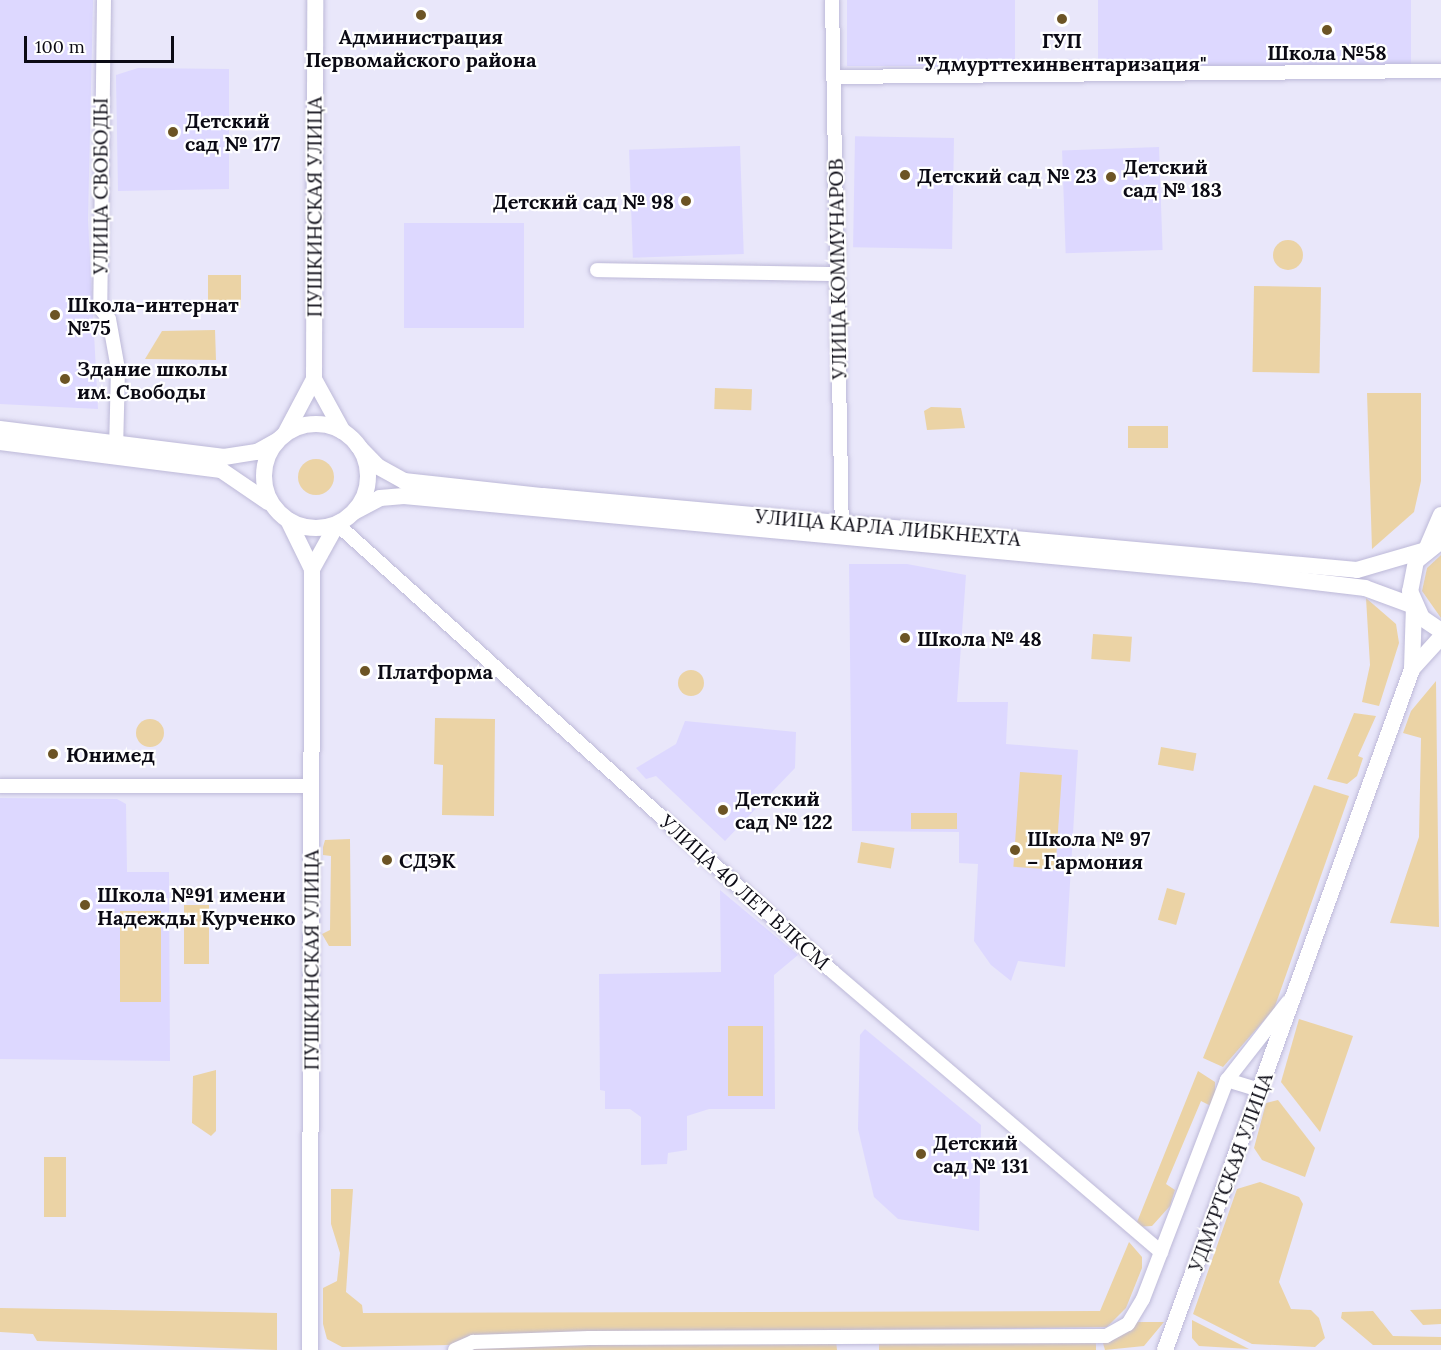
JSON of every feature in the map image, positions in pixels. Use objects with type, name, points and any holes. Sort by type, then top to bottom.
[{"type":"main road","name":"ПУШКИНСКАЯ УЛИЦА","points":[[315,0],[314,379],[328,414],[344,432]]},
{"type":"main road","name":"ПУШКИНСКАЯ УЛИЦА","points":[[282,437],[314,379]]},
{"type":"main road","points":[[0,429],[221,470],[288,520],[312,529],[337,524],[354,512],[368,475],[358,446],[344,432],[314,424],[282,437],[257,452],[224,457],[133,453]]},
{"type":"main road","points":[[273,507],[264,468],[282,437]]},
{"type":"main road","points":[[0,442],[116,450]]},
{"type":"main road","name":"УЛИЦА КАРЛА ЛИБКНЕХТА","points":[[358,446],[378,466],[404,480],[842,531],[1353,586],[1414,606]]},
{"type":"main road","name":"УЛИЦА КАРЛА ЛИБКНЕХТА","points":[[354,512],[380,498],[404,496],[1357,570],[1434,545]]},
{"type":"main road","points":[[1434,545],[1441,515]]},
{"type":"main road","name":"ПУШКИНСКАЯ УЛИЦА","points":[[288,520],[312,569],[310,1350]]},
{"type":"main road","name":"ПУШКИНСКАЯ УЛИЦА","points":[[312,569],[337,524]]},
{"type":"main road","name":"УДМУРТСКАЯ УЛИЦА","points":[[1165,1350],[1412,669],[1414,606],[1411,576],[1434,545]]},
{"type":"main road","points":[[1414,606],[1441,630]]},
{"type":"main road","name":"УДМУРТСКАЯ УЛИЦА","points":[[1412,669],[1441,637]]},
{"type":"street","name":"УЛИЦА СВОБОДЫ","points":[[104,0],[100,308],[109,319],[118,369],[116,450]]},
{"type":"street","name":"УЛИЦА КОММУНАРОВ","points":[[832,0],[842,531]]},
{"type":"street","points":[[833,77],[1441,70]]},
{"type":"street","points":[[597,270],[837,274]]},
{"type":"street","name":"УЛИЦА 40 ЛЕТ ВЛКСМ","points":[[337,524],[832,971],[1161,1252]]},
{"type":"street","points":[[0,786],[312,786]]},
{"type":"street","name":"УДМУРТСКАЯ УЛИЦА","points":[[455,1350],[472,1342],[589,1338],[1106,1336],[1131,1319],[1161,1252],[1227,1080],[1295,993]]},
{"type":"street","points":[[1227,1080],[1260,1090]]},
{"type":"shaded area","points":[[0,0],[93,0],[88,220],[98,409],[0,404]]},
{"type":"shaded area","points":[[847,0],[1015,0],[1015,66],[847,66]]},
{"type":"shaded area","points":[[1098,0],[1411,0],[1411,67],[1098,67]]},
{"type":"shaded area","name":"Детский сад № 177","points":[[138,68],[229,69],[229,189],[118,191],[116,75]]},
{"type":"shaded area","name":"Детский сад № 23","points":[[855,136],[954,138],[952,249],[853,247]]},
{"type":"shaded area","name":"Детский сад № 98","points":[[740,146],[744,254],[633,258],[629,150]]},
{"type":"shaded area","name":"Детский сад № 183","points":[[1159,147],[1163,250],[1066,253],[1062,150]]},
{"type":"shaded area","points":[[404,223],[524,223],[524,328],[404,328]]},
{"type":"shaded area","points":[[1288,240],[1299,244],[1303,255],[1299,266],[1288,270],[1277,266],[1273,255],[1277,244]]},
{"type":"shaded area","points":[[208,275],[241,275],[241,308],[208,308]]},
{"type":"shaded area","points":[[1254,286],[1321,287],[1319,373],[1252,372]]},
{"type":"shaded area","points":[[215,330],[216,360],[145,359],[162,331]]},
{"type":"shaded area","points":[[715,388],[752,389],[751,410],[714,409]]},
{"type":"shaded area","points":[[1367,393],[1421,393],[1421,481],[1414,512],[1372,549]]},
{"type":"shaded area","points":[[931,407],[961,408],[965,428],[927,430],[924,411]]},
{"type":"shaded area","points":[[1128,426],[1168,426],[1168,448],[1128,448]]},
{"type":"shaded area","points":[[316,459],[329,464],[334,477],[329,490],[316,495],[303,490],[298,477],[303,464]]},
{"type":"shaded area","points":[[1441,555],[1441,618],[1422,591],[1427,568]]},
{"type":"shaded area","name":"Школа № 97 – Гармония","points":[[849,564],[907,564],[966,575],[957,702],[1008,702],[1006,744],[1078,750],[1065,967],[1018,961],[1011,981],[991,965],[974,941],[978,864],[959,863],[959,832],[852,831]]},
{"type":"shaded area","points":[[1366,598],[1396,624],[1399,643],[1379,706],[1362,702],[1370,665]]},
{"type":"shaded area","points":[[1093,634],[1132,637],[1130,662],[1091,659]]},
{"type":"shaded area","points":[[691,670],[700,674],[704,683],[700,692],[691,696],[682,692],[678,683],[682,674]]},
{"type":"shaded area","points":[[1436,681],[1439,927],[1390,923],[1419,837],[1421,738],[1403,733],[1411,711]]},
{"type":"shaded area","points":[[1354,713],[1376,716],[1358,756],[1363,758],[1357,776],[1347,784],[1327,779]]},
{"type":"shaded area","points":[[435,718],[495,719],[494,816],[442,815],[443,765],[434,764]]},
{"type":"shaded area","points":[[150,719],[160,723],[164,733],[160,743],[150,747],[140,743],[136,733],[140,723]]},
{"type":"shaded area","name":"Детский сад № 122","points":[[685,721],[796,732],[795,768],[725,841],[656,776],[646,779],[636,768],[676,744]]},
{"type":"shaded area","points":[[1161,747],[1196,753],[1193,771],[1158,765]]},
{"type":"shaded area","points":[[1020,772],[1062,775],[1055,870],[1013,867]]},
{"type":"shaded area","points":[[1314,785],[1349,796],[1274,1009],[1223,1067],[1203,1058]]},
{"type":"shaded area","name":"Школа №91 имени Надежды Курченко","points":[[0,798],[117,799],[126,804],[127,872],[169,872],[170,1061],[0,1059]]},
{"type":"shaded area","points":[[911,813],[957,813],[957,829],[911,829]]},
{"type":"shaded area","points":[[350,839],[351,946],[329,946],[322,934],[330,930],[331,856],[323,855],[323,847],[325,840]]},
{"type":"shaded area","points":[[861,842],[894,848],[891,869],[857,863]]},
{"type":"shaded area","points":[[1167,888],[1185,893],[1176,925],[1158,920]]},
{"type":"shaded area","points":[[720,890],[798,955],[774,975],[775,1109],[709,1109],[687,1116],[687,1150],[668,1153],[667,1164],[641,1165],[641,1117],[630,1109],[605,1109],[605,1091],[600,1090],[599,974],[721,972]]},
{"type":"shaded area","points":[[184,905],[209,905],[209,964],[184,964]]},
{"type":"shaded area","points":[[120,911],[161,911],[161,1002],[120,1002]]},
{"type":"shaded area","points":[[1299,1019],[1353,1036],[1320,1132],[1281,1082]]},
{"type":"shaded area","points":[[728,1026],[763,1026],[763,1096],[728,1096]]},
{"type":"shaded area","name":"Детский сад № 131","points":[[865,1029],[981,1125],[979,1231],[898,1219],[874,1197],[858,1129],[860,1035]]},
{"type":"shaded area","points":[[216,1070],[216,1131],[211,1136],[192,1123],[193,1076]]},
{"type":"shaded area","points":[[1198,1071],[1215,1082],[1215,1093],[1211,1106],[1201,1101],[1166,1184],[1175,1190],[1170,1206],[1152,1226],[1135,1227]]},
{"type":"shaded area","points":[[1278,1100],[1315,1148],[1305,1177],[1262,1160],[1254,1148],[1266,1103]]},
{"type":"shaded area","points":[[44,1157],[66,1157],[66,1217],[44,1217]]},
{"type":"shaded area","points":[[1260,1182],[1299,1197],[1303,1204],[1279,1282],[1291,1309],[1311,1310],[1319,1318],[1325,1338],[1315,1347],[1252,1344],[1193,1314],[1237,1189]]},
{"type":"shaded area","points":[[331,1189],[353,1189],[346,1292],[362,1305],[363,1313],[1100,1311],[1129,1242],[1142,1257],[1142,1268],[1126,1308],[1107,1327],[474,1336],[449,1345],[342,1347],[327,1339],[323,1324],[323,1288],[337,1281],[340,1253],[331,1224]]},
{"type":"shaded area","points":[[0,1308],[277,1313],[277,1350],[37,1341],[33,1334],[0,1332]]},
{"type":"shaded area","points":[[1441,1309],[1441,1324],[1423,1325],[1410,1310]]},
{"type":"shaded area","points":[[1373,1311],[1393,1336],[1441,1337],[1441,1345],[1373,1345],[1341,1318],[1342,1312]]},
{"type":"shaded area","points":[[1192,1320],[1249,1349],[1199,1346],[1192,1338]]},
{"type":"shaded area","points":[[1137,1322],[1164,1322],[1144,1346],[1105,1350],[1102,1340],[1128,1332]]},
{"type":"shaded area","points":[[879,1338],[1096,1338],[1096,1350],[879,1350]]},
{"type":"shaded area","points":[[836,1341],[837,1350],[466,1350],[473,1347]]},
{"type":"place","name":"Администрация Первомайского района","points":[[421,15]]},
{"type":"place","name":"ГУП \"Удмурттехинвентаризация\"","points":[[1062,19]]},
{"type":"place","name":"Школа №58","points":[[1327,30]]},
{"type":"place","name":"Детский сад № 177","points":[[173,132]]},
{"type":"place","name":"Детский сад № 23","points":[[905,175]]},
{"type":"place","name":"Детский сад № 183","points":[[1111,177]]},
{"type":"place","name":"Детский сад № 98","points":[[686,201]]},
{"type":"place","name":"Школа-интернат №75","points":[[55,315]]},
{"type":"place","name":"Здание школы им. Свободы","points":[[65,379]]},
{"type":"place","name":"Школа № 48","points":[[905,638]]},
{"type":"place","name":"Платформа","points":[[365,671]]},
{"type":"place","name":"Юнимед","points":[[53,754]]},
{"type":"place","name":"Детский сад № 122","points":[[723,810]]},
{"type":"place","name":"Школа № 97 – Гармония","points":[[1015,850]]},
{"type":"place","name":"СДЭК","points":[[387,860]]},
{"type":"place","name":"Школа №91 имени Надежды Курченко","points":[[85,905]]},
{"type":"place","name":"Детский сад № 131","points":[[921,1154]]}]
